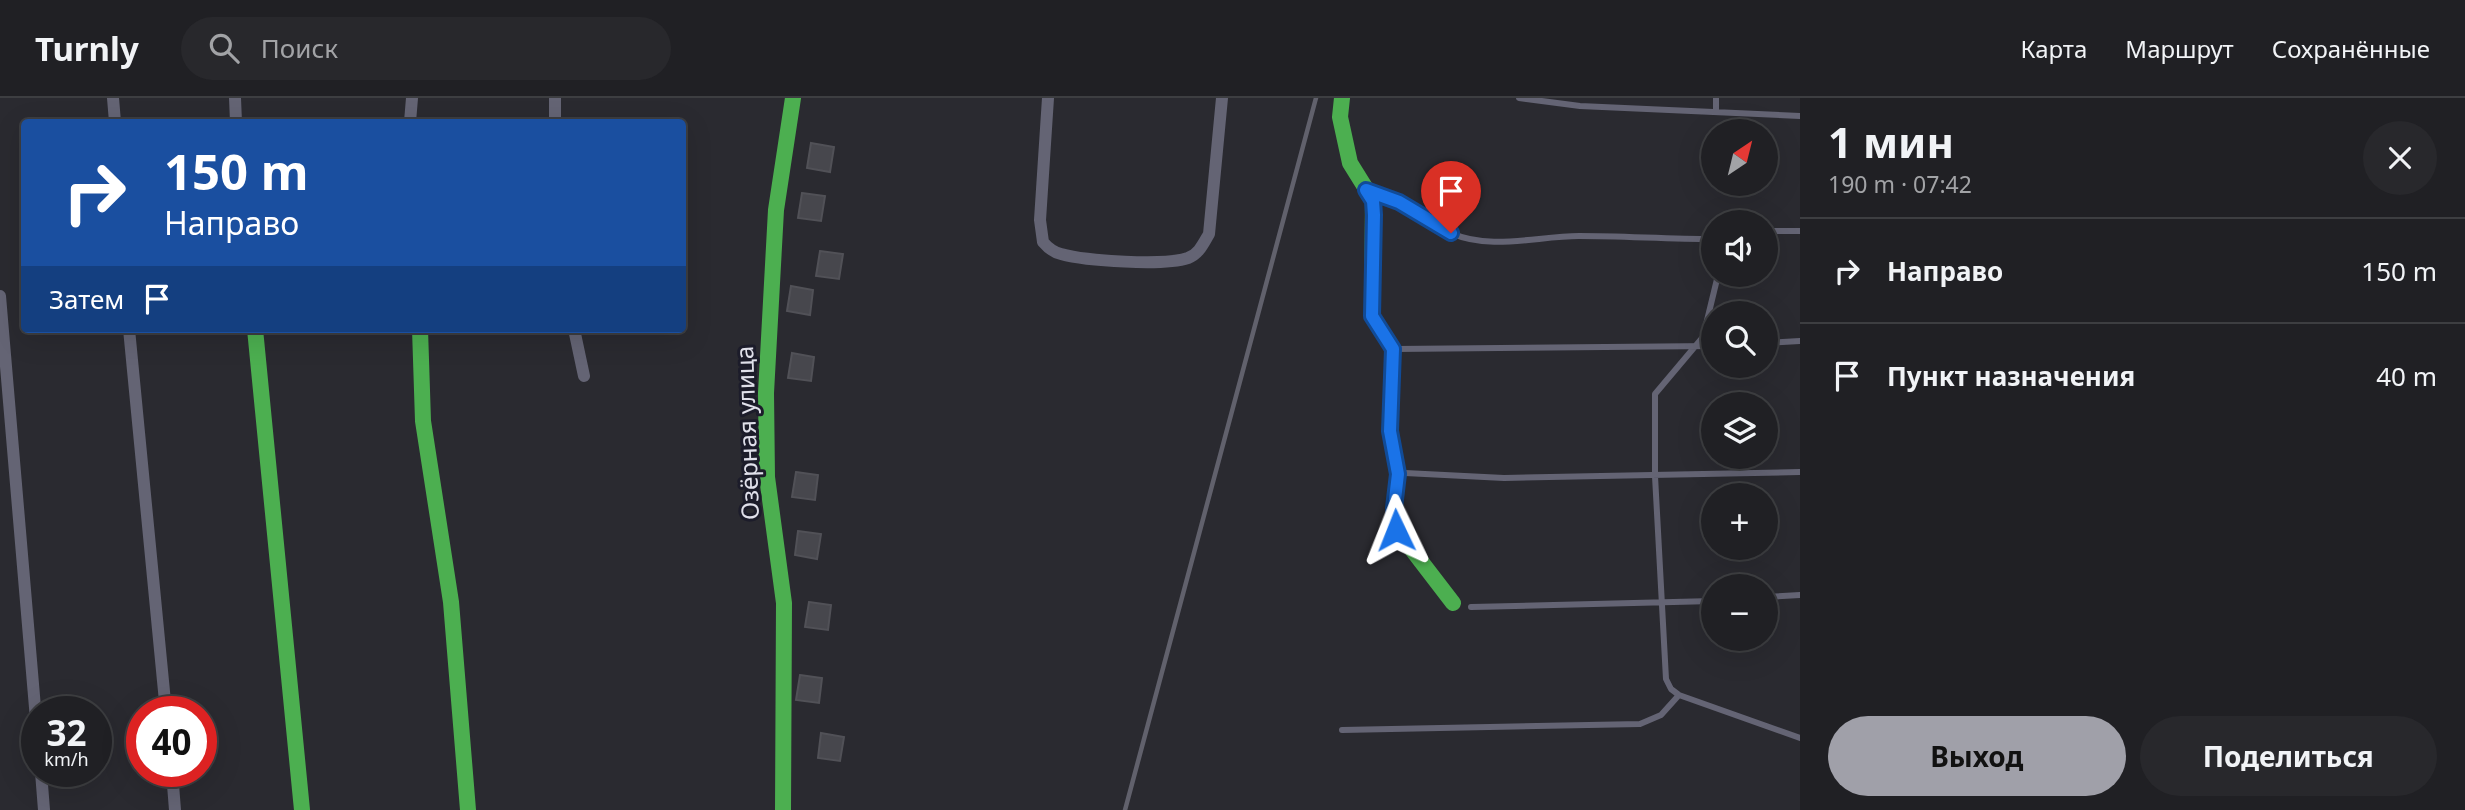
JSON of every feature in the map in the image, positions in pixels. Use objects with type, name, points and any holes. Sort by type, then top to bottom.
[{"type":"street","points":[[113,98],[115,119]]},
{"type":"street","points":[[235,98],[236,119]]},
{"type":"street","points":[[410,119],[412,98]]},
{"type":"street","points":[[555,98],[555,119]]},
{"type":"street","name":"Озёрная улица","points":[[783,810],[784,603],[767,477],[766,393],[776,210],[793,98]]},
{"type":"street","points":[[1048,98],[1040,220],[1043,242],[1058,254],[1073,257],[1155,262],[1189,258],[1201,249],[1209,233],[1222,98]]},
{"type":"street","points":[[1342,98],[1340,117],[1350,163],[1373,201],[1372,316],[1393,349],[1390,431],[1398,474],[1394,508],[1396,530],[1453,603]]},
{"type":"street","points":[[0,296],[34,696]]},
{"type":"street","points":[[130,333],[164,696]]},
{"type":"street","points":[[255,333],[302,810]]},
{"type":"street","points":[[420,333],[423,421],[450,602],[468,810]]},
{"type":"street","points":[[575,333],[584,376]]},
{"type":"street","points":[[42,787],[44,810]]},
{"type":"street","points":[[173,787],[175,810]]},
{"type":"lane","points":[[1519,98],[1580,106],[1800,116]]},
{"type":"lane","points":[[1716,98],[1716,112]]},
{"type":"lane","points":[[1366,190],[1399,202],[1451,233],[1477,239],[1515,242],[1577,236],[1701,239]]},
{"type":"lane","points":[[1778,231],[1800,230]]},
{"type":"lane","points":[[1715,287],[1703,337],[1655,394],[1655,476],[1666,679],[1671,690],[1679,695],[1800,738]]},
{"type":"lane","points":[[1778,342],[1800,341]]},
{"type":"lane","points":[[1393,349],[1701,347]]},
{"type":"lane","points":[[1405,473],[1504,478],[1800,472]]},
{"type":"lane","points":[[1778,596],[1800,595]]},
{"type":"lane","points":[[1471,607],[1596,602],[1663,604],[1701,602]]},
{"type":"lane","points":[[1342,730],[1640,724],[1661,715],[1679,695]]},
{"type":"building","points":[[811,143],[834,147],[830,172],[807,168]]},
{"type":"building","points":[[802,193],[825,196],[821,221],[798,218]]},
{"type":"building","points":[[820,251],[843,254],[839,279],[816,276]]},
{"type":"building","points":[[791,286],[813,290],[810,315],[787,311]]},
{"type":"building","points":[[792,353],[814,357],[811,381],[788,378]]},
{"type":"building","points":[[796,472],[818,475],[815,500],[792,497]]},
{"type":"building","points":[[798,531],[821,534],[817,559],[795,555]]},
{"type":"building","points":[[809,602],[831,605],[828,630],[805,627]]},
{"type":"building","points":[[800,675],[822,678],[819,703],[796,700]]},
{"type":"building","points":[[821,733],[844,737],[840,761],[818,758]]},
{"type":"railway","points":[[1125,810],[1316,98]]},
{"type":"traffic: fast","points":[[783,810],[784,603],[767,477],[766,393],[776,210],[793,98]]},
{"type":"traffic: fast","points":[[1342,98],[1340,117],[1350,163],[1373,200],[1372,316],[1393,349],[1390,431],[1398,474],[1394,508],[1397,530],[1453,603]]},
{"type":"traffic: fast","points":[[255,333],[302,810]]},
{"type":"traffic: fast","points":[[420,333],[423,421],[451,602],[468,810]]},
{"type":"route","points":[[1396,530],[1394,508],[1398,474],[1390,431],[1393,349],[1372,316],[1374,215],[1373,201],[1366,190],[1399,202],[1451,233]]}]
